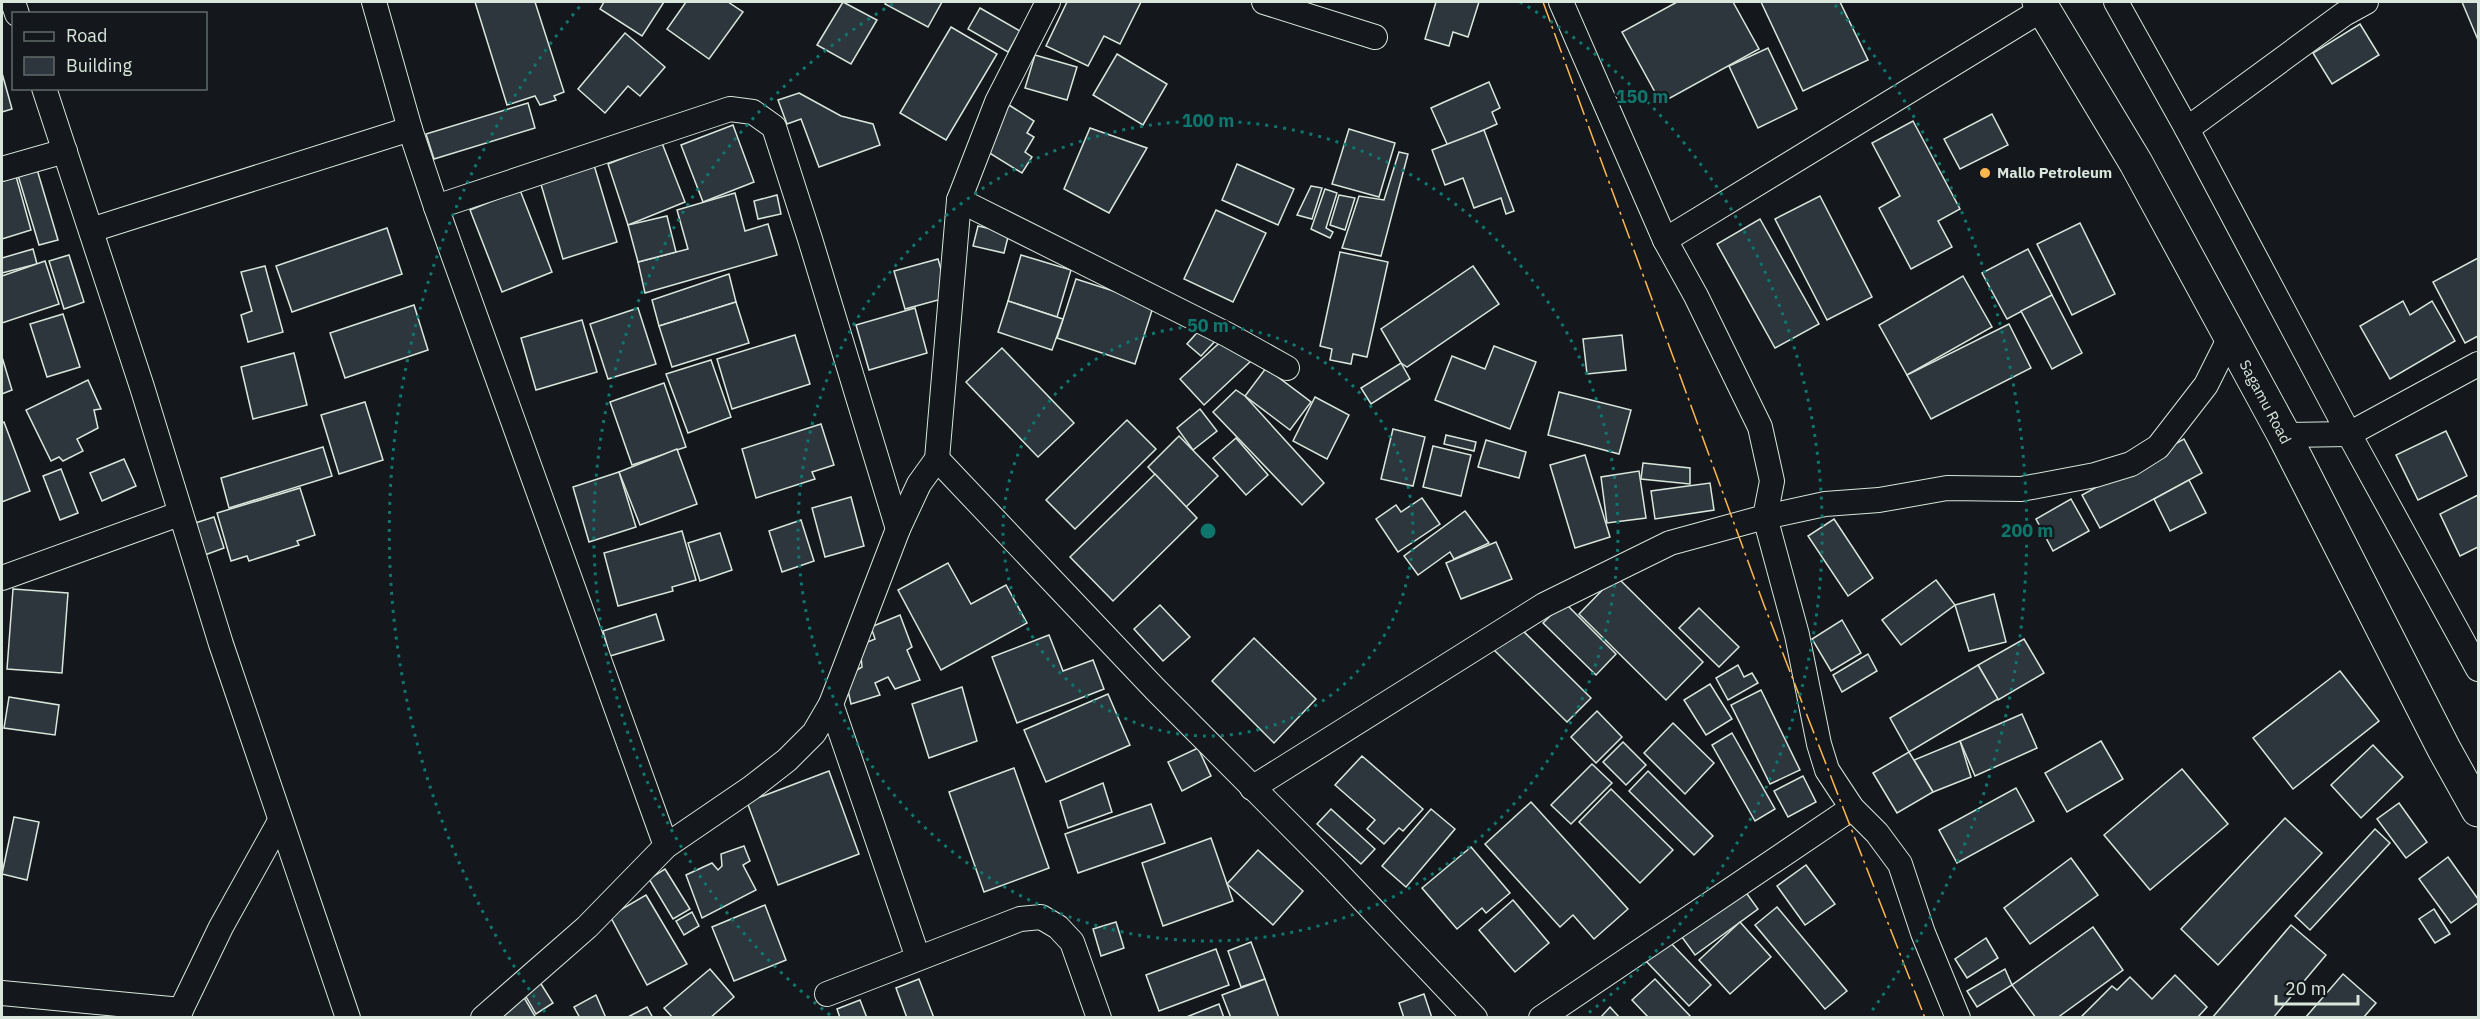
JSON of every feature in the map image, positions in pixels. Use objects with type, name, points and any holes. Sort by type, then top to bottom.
[{"type":"highway","name":"Sagamu Road","points":[[2041,5],[2136,163],[2284,435],[2444,749],[2478,810]]},
{"type":"street","points":[[374,2],[410,129],[436,207],[666,846]]},
{"type":"street","points":[[483,1017],[587,927],[666,846],[751,788],[787,760],[814,733],[831,704],[898,529],[919,484],[937,459],[959,200],[997,102],[1048,2]]},
{"type":"street","points":[[1264,2],[1375,37]]},
{"type":"street","points":[[1561,2],[1665,240],[1696,296],[1760,427],[1772,481],[1765,517],[1797,635],[1819,744],[1827,770],[1852,808],[1877,833],[1900,864],[1923,933],[1958,1017]]},
{"type":"street","points":[[2116,2],[2187,129],[2349,434],[2478,669]]},
{"type":"street","points":[[2187,129],[2344,14],[2366,2]]},
{"type":"street","points":[[1665,240],[2041,5]]},
{"type":"street","points":[[45,90],[142,387],[179,514],[280,821],[348,1017]]},
{"type":"street","points":[[436,207],[730,109],[753,112],[774,127],[898,529]]},
{"type":"street","points":[[91,230],[410,129]]},
{"type":"street","points":[[2,169],[65,151]]},
{"type":"street","points":[[959,200],[1217,330],[1287,368]]},
{"type":"street","points":[[1252,788],[1544,605],[1670,543],[1765,517],[1825,504],[1879,500],[1947,488],[2021,489],[2095,475],[2131,464],[2158,447],[2206,385],[2230,338]]},
{"type":"street","points":[[2284,435],[2349,434],[2478,364]]},
{"type":"street","points":[[937,459],[1475,1017]]},
{"type":"street","points":[[2,578],[179,514]]},
{"type":"street","points":[[831,704],[918,958]]},
{"type":"street","points":[[1541,1017],[1852,808]]},
{"type":"street","points":[[2,993],[179,1013],[221,927],[280,821]]},
{"type":"street","points":[[827,994],[1020,919],[1041,917],[1058,927],[1072,942],[1099,1017]]},
{"type":"building","points":[[475,2],[535,2],[564,92],[554,96],[556,100],[540,105],[535,96],[507,105]]},
{"type":"building","points":[[604,2],[664,2],[642,36],[600,9]]},
{"type":"building","points":[[686,2],[728,2],[743,12],[709,59],[667,29]]},
{"type":"building","points":[[843,2],[877,20],[851,64],[817,45]]},
{"type":"building","points":[[886,2],[942,2],[928,27],[885,4]]},
{"type":"building","points":[[1067,2],[1141,2],[1120,44],[1104,36],[1088,66],[1046,46]]},
{"type":"building","points":[[1436,2],[1479,2],[1468,37],[1453,32],[1449,46],[1425,39]]},
{"type":"building","points":[[1677,2],[1733,2],[1759,49],[1661,103],[1622,32]]},
{"type":"building","points":[[1761,2],[1840,2],[1868,60],[1803,91]]},
{"type":"building","points":[[2462,2],[2478,2],[2478,40]]},
{"type":"building","points":[[980,8],[1020,31],[1008,52],[968,29]]},
{"type":"building","points":[[2360,24],[2379,55],[2332,84],[2313,53]]},
{"type":"building","points":[[951,27],[997,54],[946,140],[900,113]]},
{"type":"building","points":[[625,33],[665,67],[640,96],[628,86],[605,113],[578,89]]},
{"type":"building","points":[[1768,48],[1797,109],[1758,128],[1729,66]]},
{"type":"building","points":[[1117,54],[1167,84],[1143,125],[1093,95]]},
{"type":"building","points":[[1035,55],[1077,67],[1067,100],[1025,88]]},
{"type":"building","points":[[2,73],[12,109],[2,112]]},
{"type":"building","points":[[1489,82],[1500,108],[1492,112],[1497,124],[1448,146],[1431,108]]},
{"type":"building","points":[[799,93],[841,116],[873,124],[880,145],[819,167],[801,119],[787,124],[778,100]]},
{"type":"building","points":[[528,103],[535,128],[434,159],[426,134]]},
{"type":"building","points":[[1009,105],[1034,121],[1027,133],[1034,137],[1025,152],[1032,157],[1022,173],[983,149]]},
{"type":"building","points":[[1992,114],[2008,145],[1960,169],[1944,139]]},
{"type":"building","points":[[1913,121],[1960,209],[1938,221],[1952,247],[1911,269],[1879,208],[1900,196],[1872,143]]},
{"type":"building","points":[[733,125],[754,182],[703,202],[681,145]]},
{"type":"building","points":[[1090,128],[1147,148],[1109,213],[1064,189]]},
{"type":"building","points":[[1349,129],[1395,143],[1379,197],[1332,184]]},
{"type":"building","points":[[1484,130],[1514,211],[1506,214],[1501,198],[1474,208],[1463,178],[1445,185],[1432,150]]},
{"type":"building","points":[[662,143],[685,202],[628,225],[608,164]]},
{"type":"building","points":[[1399,152],[1408,154],[1381,256],[1342,248],[1359,196],[1384,200]]},
{"type":"building","points":[[1237,164],[1294,189],[1278,225],[1222,200]]},
{"type":"building","points":[[594,165],[617,242],[563,259],[540,181]]},
{"type":"building","points":[[36,166],[58,240],[39,245],[17,172]]},
{"type":"building","points":[[14,169],[31,230],[2,239],[2,173]]},
{"type":"building","points":[[1311,186],[1322,188],[1312,219],[1297,215]]},
{"type":"building","points":[[1325,189],[1337,193],[1326,228],[1333,232],[1330,238],[1311,229]]},
{"type":"building","points":[[520,190],[552,272],[502,292],[470,210]]},
{"type":"building","points":[[735,193],[745,231],[768,224],[777,255],[645,293],[638,262],[688,249],[677,210]]},
{"type":"building","points":[[777,195],[781,214],[758,219],[754,201]]},
{"type":"building","points":[[1339,195],[1355,198],[1345,230],[1330,225]]},
{"type":"building","points":[[1820,196],[1872,297],[1827,320],[1775,219]]},
{"type":"building","points":[[1216,210],[1266,233],[1233,302],[1184,279]]},
{"type":"building","points":[[667,216],[676,252],[638,262],[628,225]]},
{"type":"building","points":[[1760,219],[1819,324],[1775,348],[1717,244]]},
{"type":"building","points":[[2080,223],[2115,294],[2072,315],[2037,244]]},
{"type":"building","points":[[978,226],[1009,233],[1004,253],[973,246]]},
{"type":"building","points":[[387,228],[402,274],[292,312],[276,266]]},
{"type":"building","points":[[33,249],[37,264],[2,273],[2,258]]},
{"type":"building","points":[[2028,249],[2052,295],[2007,319],[1982,273]]},
{"type":"building","points":[[1340,252],[1388,262],[1367,357],[1353,354],[1351,364],[1330,360],[1332,349],[1320,346]]},
{"type":"building","points":[[69,255],[84,302],[64,309],[49,261]]},
{"type":"building","points":[[1021,255],[1071,270],[1057,317],[1008,301]]},
{"type":"building","points":[[2478,258],[2478,336],[2465,343],[2433,282]]},
{"type":"building","points":[[938,259],[949,297],[905,309],[894,271]]},
{"type":"building","points":[[45,261],[59,304],[2,323],[2,276]]},
{"type":"building","points":[[265,266],[283,332],[248,342],[241,315],[252,311],[241,272]]},
{"type":"building","points":[[1473,266],[1499,304],[1407,367],[1401,363],[1381,329]]},
{"type":"building","points":[[729,274],[736,302],[659,326],[652,300]]},
{"type":"building","points":[[1963,276],[1992,327],[1907,375],[1879,325]]},
{"type":"building","points":[[1076,279],[1154,304],[1135,364],[1057,338]]},
{"type":"building","points":[[2052,295],[2082,353],[2052,369],[2021,311]]},
{"type":"building","points":[[1008,301],[1063,319],[1052,350],[998,332]]},
{"type":"building","points":[[2403,301],[2410,315],[2432,301],[2455,341],[2390,379],[2360,326]]},
{"type":"building","points":[[736,302],[749,343],[672,367],[659,326]]},
{"type":"building","points":[[414,305],[428,350],[345,378],[330,333]]},
{"type":"building","points":[[638,308],[656,364],[608,379],[590,324]]},
{"type":"building","points":[[915,308],[927,353],[869,370],[856,325]]},
{"type":"building","points":[[63,314],[80,367],[47,377],[30,324]]},
{"type":"building","points":[[582,320],[597,372],[536,390],[521,338]]},
{"type":"building","points":[[2009,324],[2031,368],[1931,419],[1907,375]]},
{"type":"building","points":[[1202,327],[1218,338],[1201,356],[1187,344]]},
{"type":"building","points":[[795,335],[810,384],[732,409],[717,359]]},
{"type":"building","points":[[1228,335],[1251,361],[1204,405],[1180,379]]},
{"type":"building","points":[[1622,335],[1626,370],[1587,374],[1583,339]]},
{"type":"building","points":[[1494,346],[1536,362],[1510,429],[1435,400],[1452,356],[1485,369]]},
{"type":"building","points":[[1002,348],[1074,423],[1038,457],[966,382]]},
{"type":"building","points":[[294,353],[307,405],[253,419],[241,367]]},
{"type":"building","points":[[2,357],[12,390],[2,394]]},
{"type":"building","points":[[711,360],[731,417],[688,433],[666,374]]},
{"type":"building","points":[[1401,363],[1410,379],[1371,404],[1361,388]]},
{"type":"building","points":[[1266,368],[1311,402],[1290,430],[1245,396]]},
{"type":"building","points":[[88,380],[101,409],[94,410],[98,428],[77,439],[83,451],[63,461],[59,457],[51,461],[26,410]]},
{"type":"building","points":[[664,383],[686,447],[632,465],[610,402]]},
{"type":"building","points":[[1236,390],[1245,396],[1324,483],[1302,505],[1213,412]]},
{"type":"building","points":[[1559,392],[1631,410],[1619,454],[1548,435]]},
{"type":"building","points":[[1315,397],[1349,415],[1327,459],[1293,441]]},
{"type":"building","points":[[365,402],[383,460],[339,474],[321,415]]},
{"type":"building","points":[[1200,409],[1217,431],[1193,450],[1177,428]]},
{"type":"building","points":[[1127,420],[1156,449],[1075,529],[1046,500]]},
{"type":"building","points":[[4,422],[30,491],[2,502],[2,423]]},
{"type":"building","points":[[821,424],[834,465],[812,472],[815,479],[756,498],[742,449]]},
{"type":"building","points":[[1393,429],[1425,437],[1413,486],[1381,479]]},
{"type":"building","points":[[2446,431],[2467,476],[2418,500],[2396,455]]},
{"type":"building","points":[[1446,435],[1476,442],[1474,451],[1444,444]]},
{"type":"building","points":[[1179,436],[1218,476],[1186,507],[1148,467]]},
{"type":"building","points":[[1236,438],[1268,475],[1246,495],[1213,458]]},
{"type":"building","points":[[2184,439],[2202,473],[2100,528],[2082,495]]},
{"type":"building","points":[[1486,440],[1526,452],[1519,478],[1478,467]]},
{"type":"building","points":[[1433,446],[1471,455],[1461,496],[1423,487]]},
{"type":"building","points":[[323,447],[332,476],[229,508],[221,478]]},
{"type":"building","points":[[677,449],[697,504],[640,525],[619,472]]},
{"type":"building","points":[[1585,455],[1610,537],[1575,548],[1550,465]]},
{"type":"building","points":[[124,459],[136,486],[102,501],[90,473]]},
{"type":"building","points":[[1643,463],[1690,468],[1690,484],[1641,479]]},
{"type":"building","points":[[61,469],[78,513],[60,520],[43,476]]},
{"type":"building","points":[[1639,471],[1646,518],[1607,523],[1601,477]]},
{"type":"building","points":[[619,472],[636,527],[589,542],[573,487]]},
{"type":"building","points":[[1155,474],[1197,518],[1113,601],[1070,557]]},
{"type":"building","points":[[2189,480],[2206,513],[2170,531],[2154,499]]},
{"type":"building","points":[[1710,483],[1714,510],[1655,519],[1651,491]]},
{"type":"building","points":[[300,488],[315,535],[297,541],[299,545],[249,561],[247,556],[231,561],[217,513]]},
{"type":"building","points":[[2478,495],[2478,547],[2460,556],[2440,514]]},
{"type":"building","points":[[851,497],[864,546],[825,557],[812,508]]},
{"type":"building","points":[[1422,498],[1440,524],[1398,552],[1376,519],[1396,505],[1401,512]]},
{"type":"building","points":[[2071,499],[2089,531],[2053,551],[2036,519]]},
{"type":"building","points":[[1465,511],[1489,543],[1454,559],[1450,552],[1418,575],[1404,556]]},
{"type":"building","points":[[214,517],[224,548],[202,556],[192,524]]},
{"type":"building","points":[[1834,519],[1873,578],[1848,596],[1808,536]]},
{"type":"building","points":[[801,520],[814,561],[782,572],[769,531]]},
{"type":"building","points":[[682,531],[696,580],[672,587],[673,591],[618,606],[604,553]]},
{"type":"building","points":[[720,533],[732,570],[700,581],[688,543]]},
{"type":"building","points":[[1496,542],[1512,579],[1461,599],[1446,563]]},
{"type":"building","points":[[948,563],[971,604],[1006,585],[1027,623],[941,670],[898,590]]},
{"type":"building","points":[[1616,576],[1703,662],[1666,700],[1579,614]]},
{"type":"building","points":[[1936,580],[1955,605],[1901,645],[1882,620]]},
{"type":"building","points":[[13,589],[68,593],[62,673],[7,669]]},
{"type":"building","points":[[1994,594],[2006,642],[1969,651],[1955,605]]},
{"type":"building","points":[[1564,602],[1616,654],[1596,675],[1543,623]]},
{"type":"building","points":[[1160,605],[1190,637],[1163,661],[1134,629]]},
{"type":"building","points":[[1699,608],[1739,647],[1719,667],[1679,628]]},
{"type":"building","points":[[656,614],[664,640],[610,656],[603,631]]},
{"type":"building","points":[[900,615],[912,647],[907,650],[920,680],[895,689],[888,677],[875,683],[880,695],[851,704],[845,677],[862,667],[860,645],[875,639],[871,627]]},
{"type":"building","points":[[1842,620],[1861,653],[1831,671],[1812,639]]},
{"type":"building","points":[[1516,624],[1591,698],[1567,722],[1492,648]]},
{"type":"building","points":[[1049,635],[1063,671],[1093,660],[1104,689],[1017,723],[992,657]]},
{"type":"building","points":[[1254,638],[1316,699],[1274,743],[1212,681]]},
{"type":"building","points":[[2024,639],[2044,673],[1998,700],[1978,665]]},
{"type":"building","points":[[1868,654],[1877,671],[1842,692],[1833,675]]},
{"type":"building","points":[[1738,665],[1744,677],[1752,673],[1758,683],[1728,700],[1716,678]]},
{"type":"building","points":[[1978,665],[1998,699],[1909,752],[1890,718]]},
{"type":"building","points":[[2340,671],[2379,721],[2293,789],[2253,738]]},
{"type":"building","points":[[1710,684],[1732,719],[1706,735],[1684,700]]},
{"type":"building","points":[[962,687],[977,741],[929,758],[912,704]]},
{"type":"building","points":[[1761,690],[1800,770],[1770,784],[1731,705]]},
{"type":"building","points":[[1108,694],[1130,745],[1046,782],[1024,730]]},
{"type":"building","points":[[9,697],[59,705],[55,735],[4,728]]},
{"type":"building","points":[[1597,711],[1622,737],[1596,763],[1571,737]]},
{"type":"building","points":[[2022,714],[2037,748],[1975,776],[1960,741]]},
{"type":"building","points":[[1673,723],[1714,763],[1685,794],[1644,753]]},
{"type":"building","points":[[1732,733],[1775,809],[1755,821],[1712,745]]},
{"type":"building","points":[[1960,741],[1971,777],[1933,792],[1914,760]]},
{"type":"building","points":[[2101,741],[2123,779],[2067,812],[2045,773]]},
{"type":"building","points":[[1623,742],[1646,765],[1626,785],[1603,762]]},
{"type":"building","points":[[2373,745],[2403,777],[2361,818],[2331,785]]},
{"type":"building","points":[[1198,748],[1211,776],[1182,791],[1168,762]]},
{"type":"building","points":[[1909,752],[1933,792],[1897,813],[1873,773]]},
{"type":"building","points":[[1362,756],[1423,809],[1403,831],[1399,828],[1384,844],[1367,829],[1375,820],[1335,785]]},
{"type":"building","points":[[1592,764],[1612,783],[1571,824],[1551,805]]},
{"type":"building","points":[[1014,768],[1049,868],[984,892],[949,792]]},
{"type":"building","points":[[2182,769],[2228,824],[2150,890],[2104,835]]},
{"type":"building","points":[[829,771],[859,854],[778,885],[747,802]]},
{"type":"building","points":[[1648,771],[1713,836],[1694,855],[1629,791]]},
{"type":"building","points":[[1803,776],[1816,802],[1788,817],[1774,791]]},
{"type":"building","points":[[1103,783],[1112,812],[1068,828],[1060,801]]},
{"type":"building","points":[[2016,788],[2034,821],[1957,863],[1939,830]]},
{"type":"building","points":[[1611,789],[1673,850],[1640,883],[1579,822]]},
{"type":"building","points":[[1531,802],[1628,909],[1594,939],[1573,915],[1560,927],[1485,844]]},
{"type":"building","points":[[2399,803],[2427,842],[2406,858],[2377,819]]},
{"type":"building","points":[[1151,804],[1165,843],[1078,873],[1065,834]]},
{"type":"building","points":[[1331,809],[1375,849],[1361,864],[1317,824]]},
{"type":"building","points":[[1431,809],[1455,829],[1406,887],[1382,866]]},
{"type":"building","points":[[14,817],[39,822],[27,880],[2,874]]},
{"type":"building","points":[[2285,818],[2322,853],[2218,965],[2181,929]]},
{"type":"building","points":[[2375,829],[2390,843],[2310,930],[2295,916]]},
{"type":"building","points":[[1211,838],[1233,901],[1163,926],[1142,863]]},
{"type":"building","points":[[744,846],[750,861],[743,865],[756,890],[702,918],[686,875],[712,863],[718,870],[722,866],[721,854]]},
{"type":"building","points":[[1471,847],[1510,893],[1486,913],[1482,908],[1457,929],[1422,888]]},
{"type":"building","points":[[1258,850],[1303,891],[1273,925],[1227,884]]},
{"type":"building","points":[[2448,857],[2478,899],[2478,903],[2451,923],[2419,879]]},
{"type":"building","points":[[2071,858],[2098,895],[2030,944],[2004,908]]},
{"type":"building","points":[[1806,865],[1835,904],[1805,925],[1777,886]]},
{"type":"building","points":[[665,869],[690,909],[673,919],[649,879]]},
{"type":"building","points":[[1742,887],[1758,909],[1695,955],[1679,933]]},
{"type":"building","points":[[646,895],[687,964],[647,985],[610,916]]},
{"type":"building","points":[[1513,900],[1549,943],[1515,972],[1479,930]]},
{"type":"building","points":[[765,905],[786,960],[734,981],[712,927]]},
{"type":"building","points":[[1777,907],[1847,991],[1825,1009],[1755,925]]},
{"type":"building","points":[[2434,909],[2450,934],[2435,943],[2419,919]]},
{"type":"building","points":[[692,912],[699,926],[684,935],[676,921]]},
{"type":"building","points":[[1116,922],[1124,948],[1101,956],[1093,929]]},
{"type":"building","points":[[1740,922],[1771,957],[1730,994],[1699,960]]},
{"type":"building","points":[[2291,925],[2326,955],[2273,1018],[2212,1018]]},
{"type":"building","points":[[2093,927],[2123,970],[2057,1018],[2036,1018],[2012,985]]},
{"type":"building","points":[[1986,938],[1998,958],[1967,978],[1955,959]]},
{"type":"building","points":[[1667,939],[1711,985],[1689,1006],[1645,960]]},
{"type":"building","points":[[1251,942],[1265,979],[1241,987],[1228,951]]},
{"type":"building","points":[[1216,949],[1229,985],[1159,1011],[1146,975]]},
{"type":"building","points":[[710,969],[734,997],[710,1018],[673,1018],[664,1008]]},
{"type":"building","points":[[2005,969],[2012,985],[1977,1007],[1967,991]]},
{"type":"building","points":[[2343,974],[2376,1003],[2363,1018],[2305,1018]]},
{"type":"building","points":[[2175,975],[2207,1007],[2197,1018],[2080,1018],[2112,986],[2117,990],[2130,977],[2152,999]]},
{"type":"building","points":[[536,976],[553,1003],[536,1014],[521,988]]},
{"type":"building","points":[[919,979],[934,1018],[907,1018],[896,988]]},
{"type":"building","points":[[1265,979],[1279,1018],[1231,1018],[1222,995]]},
{"type":"building","points":[[1655,979],[1692,1018],[1649,1018],[1632,1000]]},
{"type":"building","points":[[522,994],[536,1018],[493,1018]]},
{"type":"building","points":[[1424,994],[1432,1018],[1404,1018],[1399,1003]]},
{"type":"building","points":[[596,995],[606,1018],[580,1018],[574,1007]]},
{"type":"building","points":[[860,1000],[867,1018],[840,1018],[837,1009]]},
{"type":"building","points":[[1219,1004],[1224,1018],[1184,1018]]},
{"type":"building","points":[[647,1007],[653,1018],[626,1018]]},
{"type":"building","points":[[1610,1007],[1620,1018],[1600,1018]]},
{"type":"power","points":[[1543,2],[1764,605],[1925,1018]]},
{"type":"place","name":"Mallo Petroleum","points":[[1985,173]]}]
